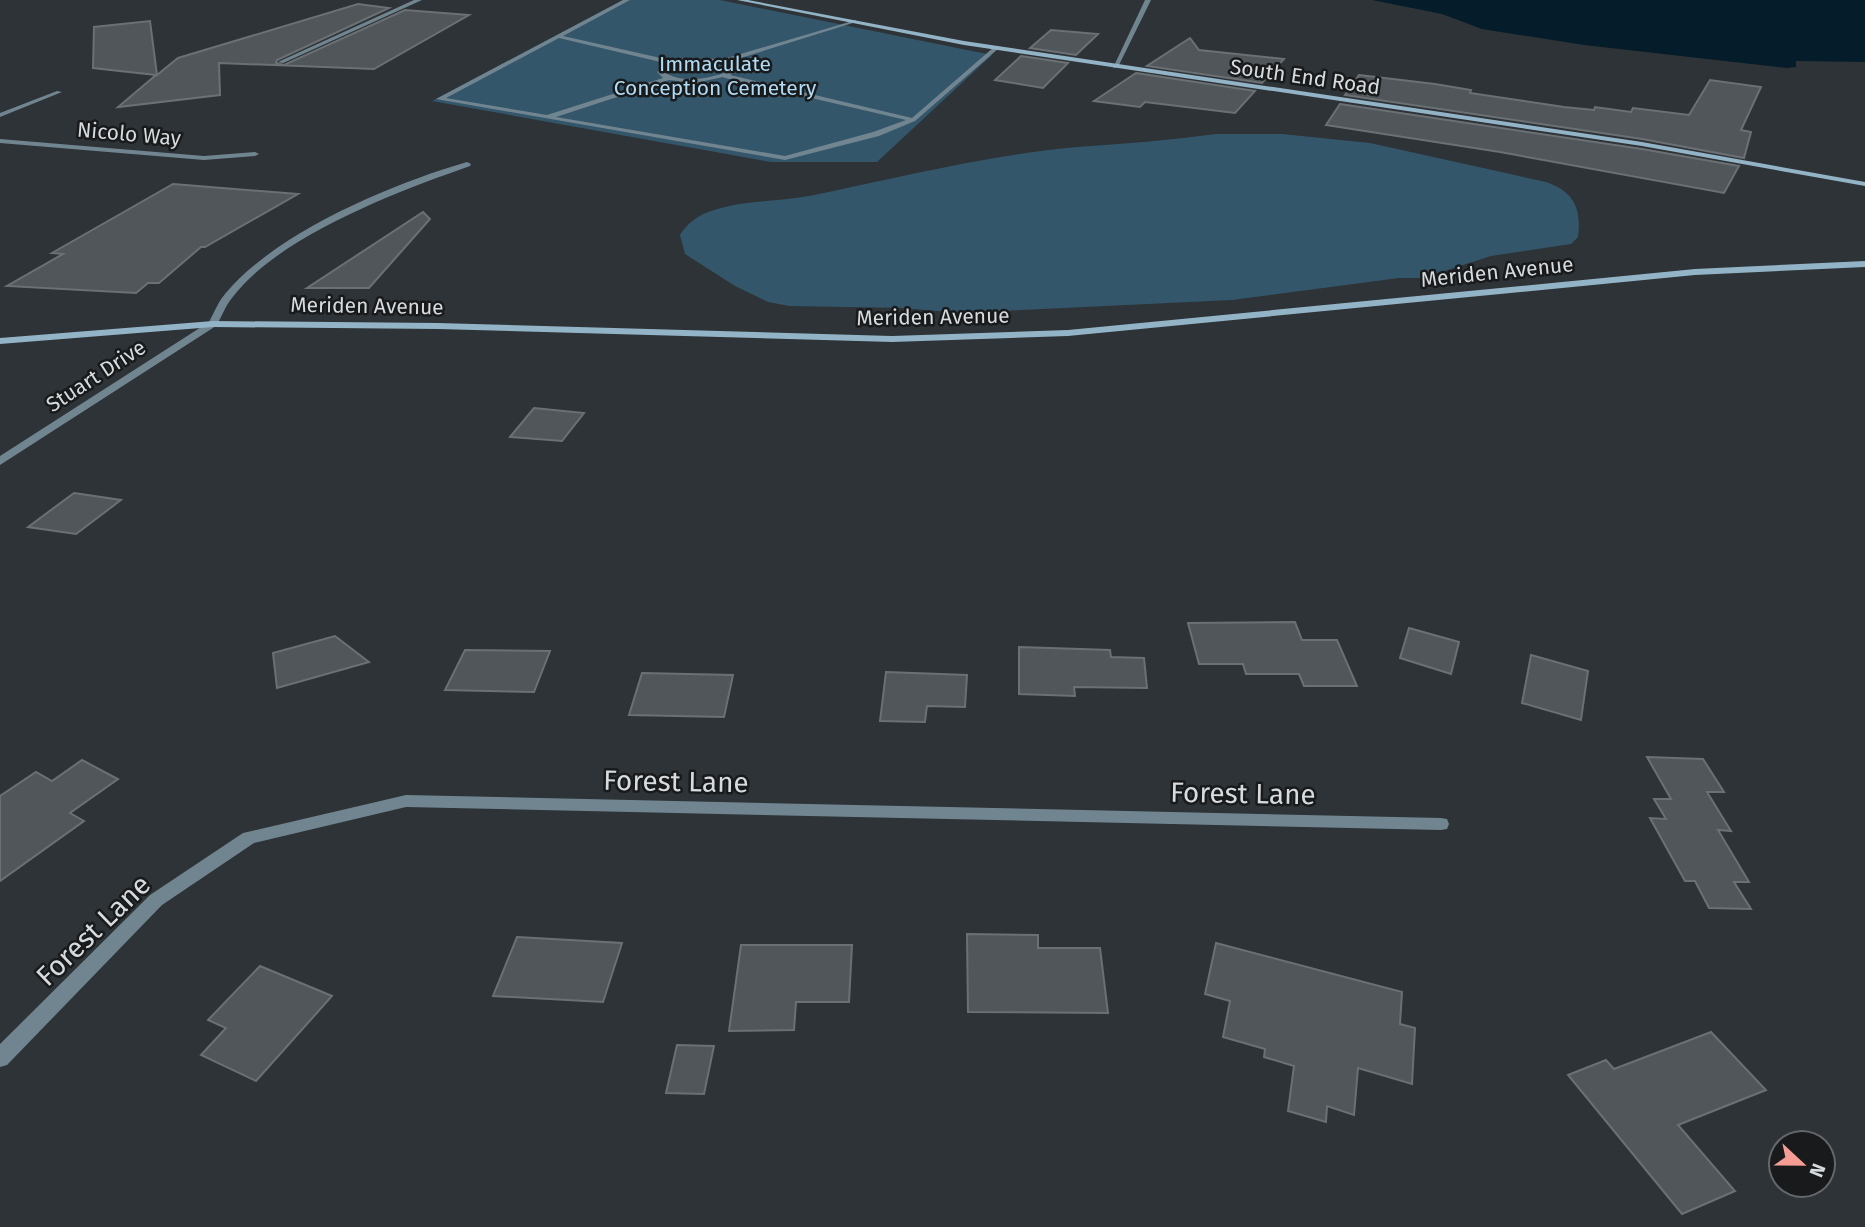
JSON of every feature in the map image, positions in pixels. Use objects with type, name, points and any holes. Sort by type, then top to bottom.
[{"type":"main road","name":"South End Road","points":[[740,0],[996,48],[1642,144],[1865,184]]},
{"type":"main road","name":"Meriden Avenue","points":[[0,341],[213,324],[438,326],[892,339],[1068,333],[1695,272],[1865,264]]},
{"type":"street","points":[[281,62],[419,0]]},
{"type":"street","points":[[627,0],[439,99],[785,158],[853,141],[914,120],[996,48]]},
{"type":"street","points":[[1115,67],[1148,0]]},
{"type":"street","points":[[558,36],[673,63],[727,60],[854,21]]},
{"type":"street","points":[[725,76],[732,72],[734,66],[727,60]]},
{"type":"street","points":[[668,78],[660,72],[673,63]]},
{"type":"street","points":[[544,118],[668,78],[695,80],[725,76],[914,120]]},
{"type":"street","points":[[0,115],[59,92]]},
{"type":"street","name":"Nicolo Way","points":[[0,141],[209,158],[255,154]]},
{"type":"street","points":[[213,324],[218,306],[260,265],[309,232],[366,202],[415,181],[467,164]]},
{"type":"street","name":"Stuart Drive","points":[[0,461],[213,324]]},
{"type":"street","name":"Forest Lane","points":[[0,1058],[156,900],[249,838],[406,802],[1441,824]]},
{"type":"green space","name":"Immaculate Conception Cemetery","points":[[623,0],[720,0],[992,55],[877,162],[771,162],[432,101]]},
{"type":"green space","points":[[1216,134],[1282,134],[1370,143],[1546,182],[1563,190],[1574,202],[1578,217],[1578,237],[1571,244],[1491,256],[1423,278],[1399,278],[1232,300],[961,313],[902,308],[789,306],[768,302],[735,286],[685,254],[680,235],[699,216],[737,204],[809,196],[942,168],[1043,151]]},
{"type":"shaded area","points":[[1372,0],[1865,0],[1865,62],[1796,61],[1796,67],[1787,68],[1584,45],[1482,29],[1442,14]]},
{"type":"building","points":[[358,4],[389,8],[277,60],[276,63],[284,65],[405,10],[469,15],[374,69],[219,63],[220,95],[118,107],[156,75],[93,68],[94,27],[150,21],[157,75],[178,58]]},
{"type":"building","points":[[1051,30],[1098,34],[1076,55],[1030,48]]},
{"type":"building","points":[[1190,38],[1199,50],[1284,59],[1262,83],[1147,66]]},
{"type":"building","points":[[1021,56],[1068,63],[1043,88],[995,80]]},
{"type":"building","points":[[1136,73],[1255,91],[1235,113],[1145,102],[1140,107],[1094,101]]},
{"type":"building","points":[[1359,75],[1435,84],[1471,90],[1470,93],[1564,107],[1594,110],[1595,107],[1631,112],[1633,108],[1689,115],[1710,80],[1761,87],[1741,130],[1751,132],[1744,158],[1642,139],[1345,95]]},
{"type":"building","points":[[1340,104],[1739,166],[1724,193],[1500,152],[1326,125]]},
{"type":"building","points":[[173,184],[298,194],[201,247],[159,283],[148,283],[136,293],[7,286],[63,254],[52,253]]},
{"type":"building","points":[[423,212],[430,219],[369,288],[307,288]]},
{"type":"building","points":[[534,408],[584,413],[562,441],[510,437]]},
{"type":"building","points":[[74,493],[121,500],[76,534],[28,527]]},
{"type":"building","points":[[1295,622],[1302,640],[1337,640],[1357,686],[1304,686],[1299,674],[1246,674],[1243,664],[1199,664],[1188,623]]},
{"type":"building","points":[[1409,628],[1459,642],[1451,674],[1400,658]]},
{"type":"building","points":[[335,636],[369,662],[277,688],[273,653]]},
{"type":"building","points":[[1019,647],[1110,650],[1111,657],[1144,658],[1147,688],[1074,687],[1075,696],[1019,694]]},
{"type":"building","points":[[465,650],[550,651],[534,692],[445,690]]},
{"type":"building","points":[[1531,655],[1588,671],[1581,720],[1522,703]]},
{"type":"building","points":[[886,672],[967,675],[965,707],[927,706],[925,722],[880,721]]},
{"type":"building","points":[[642,673],[733,675],[724,717],[629,715]]},
{"type":"building","points":[[1647,757],[1703,759],[1724,792],[1707,792],[1731,831],[1718,830],[1749,882],[1734,882],[1751,909],[1709,908],[1695,881],[1685,881],[1650,818],[1666,819],[1654,799],[1671,799]]},
{"type":"building","points":[[82,760],[118,779],[70,813],[84,821],[0,881],[0,796],[36,772],[52,781]]},
{"type":"building","points":[[967,934],[1038,935],[1038,948],[1100,948],[1108,1013],[968,1012]]},
{"type":"building","points":[[517,937],[622,943],[603,1002],[493,996]]},
{"type":"building","points":[[1216,943],[1402,992],[1400,1024],[1415,1028],[1412,1084],[1358,1068],[1354,1115],[1327,1106],[1326,1122],[1288,1111],[1294,1066],[1264,1057],[1265,1049],[1223,1037],[1230,1001],[1205,994]]},
{"type":"building","points":[[741,945],[852,945],[849,1002],[796,1002],[794,1030],[729,1031]]},
{"type":"building","points":[[260,966],[332,996],[256,1081],[201,1055],[226,1028],[208,1020]]},
{"type":"building","points":[[1711,1032],[1766,1090],[1678,1125],[1735,1191],[1682,1214],[1568,1075],[1606,1060],[1614,1069]]},
{"type":"building","points":[[677,1045],[714,1046],[704,1094],[666,1093]]}]
